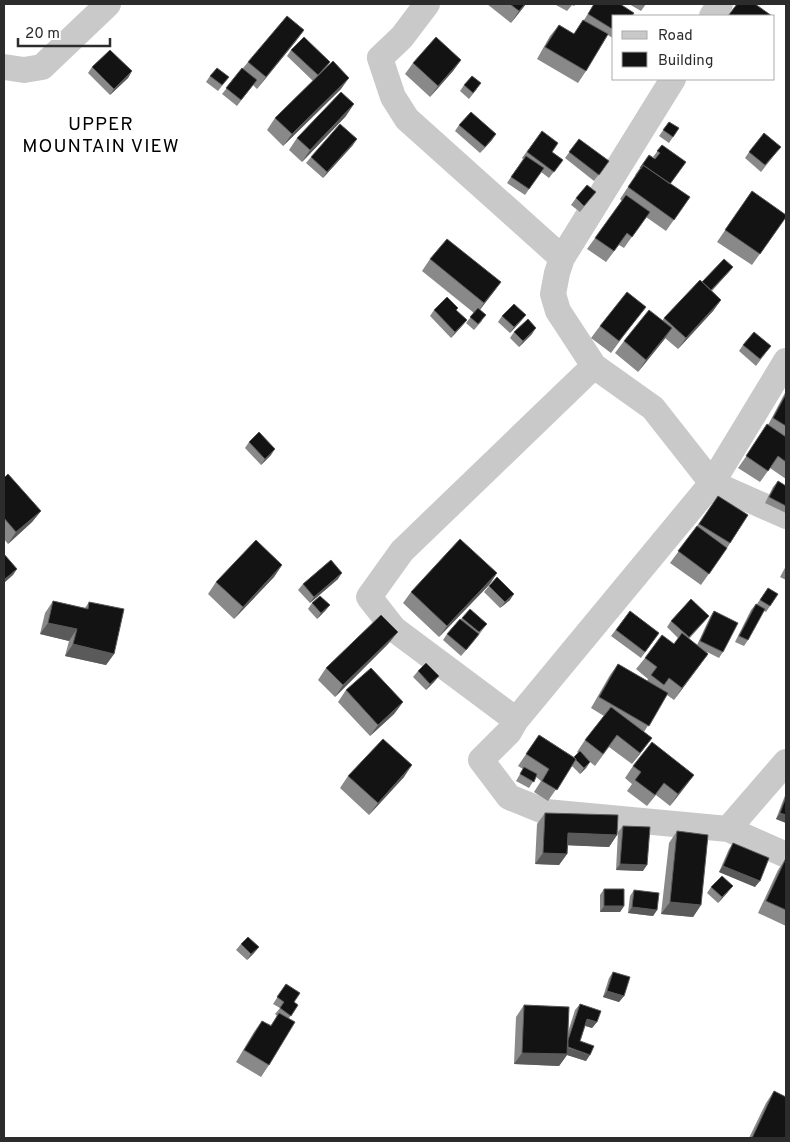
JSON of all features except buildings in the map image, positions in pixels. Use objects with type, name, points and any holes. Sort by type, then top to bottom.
[{"type":"street","points":[[4,67],[24,70],[42,67],[108,4]]},
{"type":"street","points":[[428,4],[402,37],[380,58],[393,97],[407,119],[562,258]]},
{"type":"street","points":[[713,15],[720,4]]},
{"type":"street","points":[[672,80],[562,258],[553,294],[558,311],[594,366],[653,408],[712,483],[786,516]]},
{"type":"street","points":[[786,361],[712,483],[516,720],[509,732],[481,760],[509,797],[546,812],[728,829],[786,855]]},
{"type":"street","points":[[516,720],[394,629],[369,597],[402,552],[594,366]]},
{"type":"street","points":[[728,829],[786,762]]},
{"type":"district","name":"UPPER MOUNTAIN VIEW","points":[[101,134]]}]
